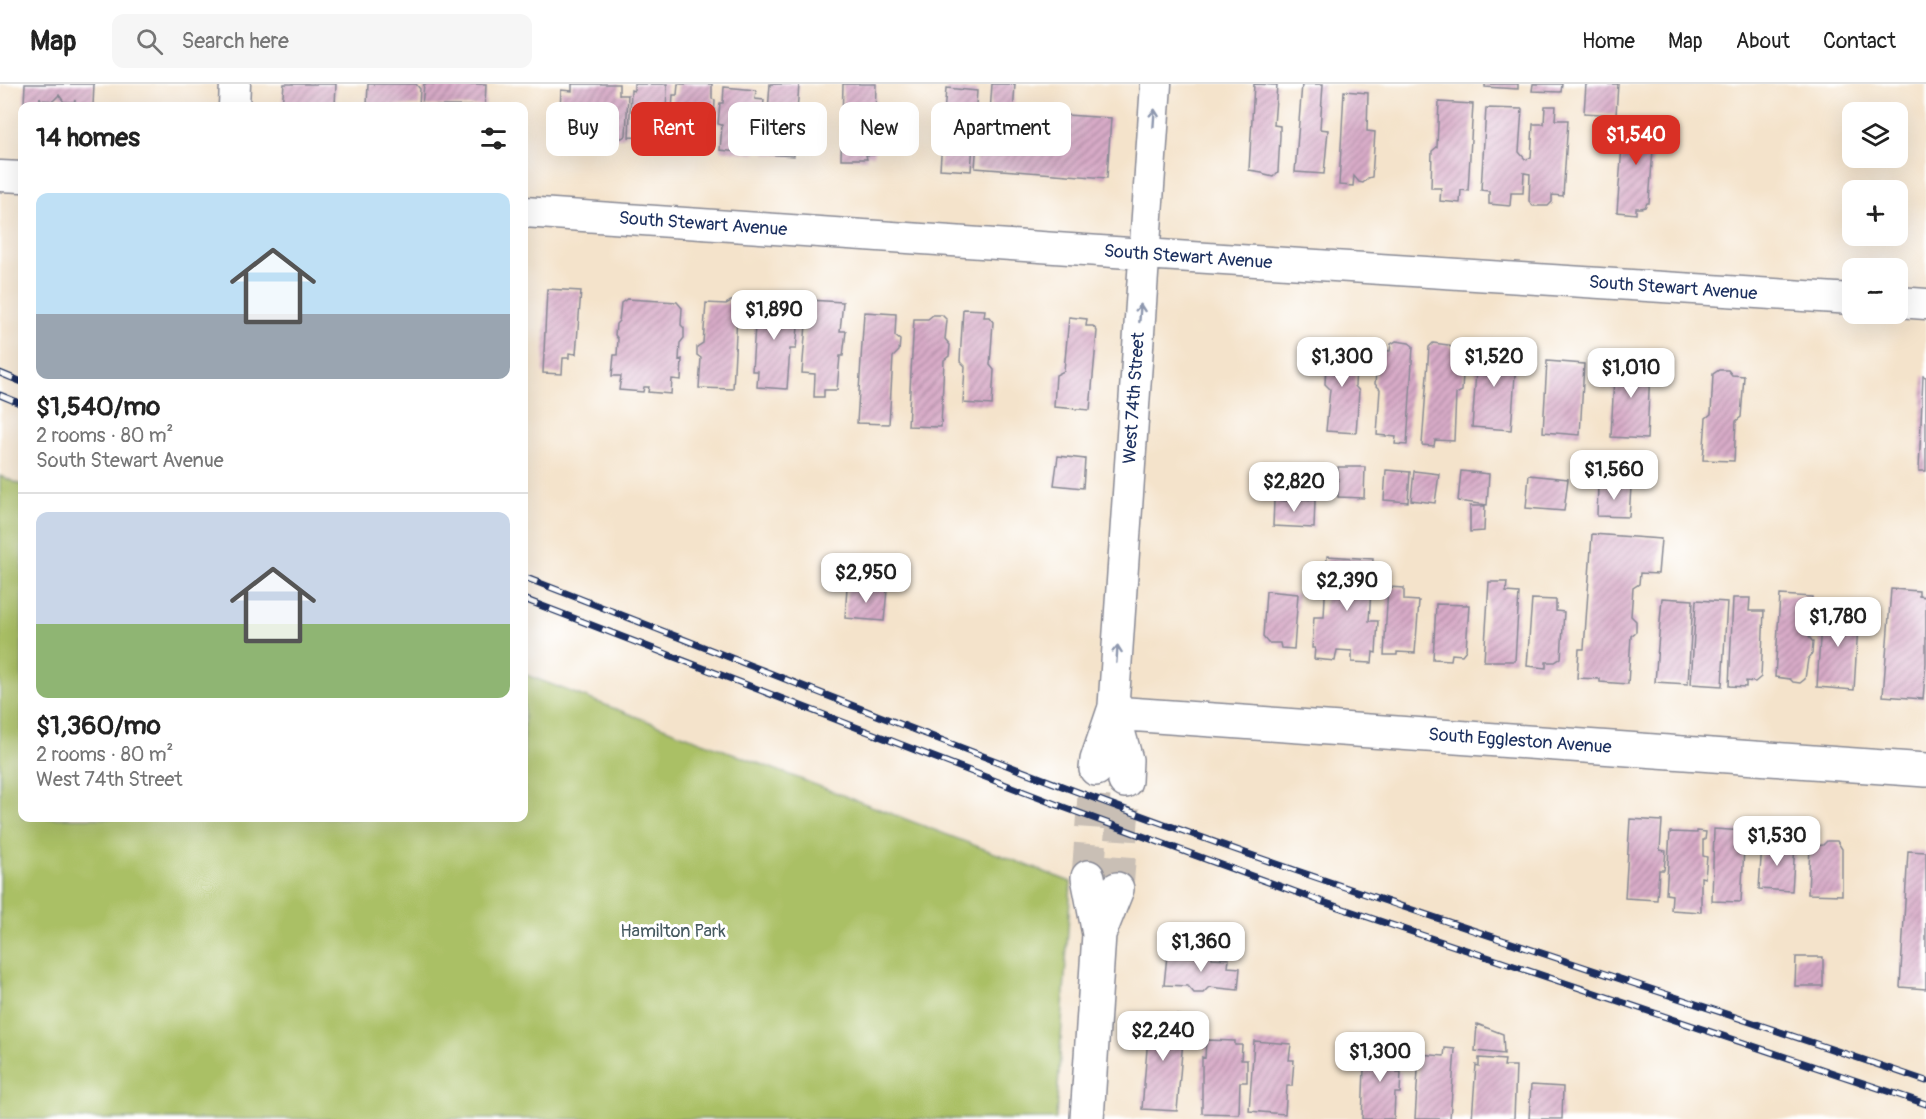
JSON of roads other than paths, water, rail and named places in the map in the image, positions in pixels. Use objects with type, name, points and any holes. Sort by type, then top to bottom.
[{"type":"street","points":[[234,102],[236,84]]},
{"type":"street","name":"West 74th Street","points":[[1111,775],[1097,760],[1113,713],[1156,84]]},
{"type":"street","points":[[0,176],[18,177]]},
{"type":"street","name":"South Stewart Avenue","points":[[528,212],[1842,298]]},
{"type":"street","points":[[1908,303],[1926,304]]},
{"type":"street","name":"South Eggleston Avenue","points":[[1113,713],[1926,770]]},
{"type":"street","points":[[1088,1119],[1103,883]]},
{"type":"tunnel","points":[[1088,877],[1096,769]]},
{"type":"tunnel","points":[[1117,889],[1125,781]]},
{"type":"railway","points":[[0,373],[18,380]]},
{"type":"railway","points":[[0,395],[18,402]]},
{"type":"railway","points":[[528,579],[977,754],[1159,822],[1419,912],[1926,1081]]},
{"type":"railway","points":[[528,601],[1063,807],[1323,902],[1926,1104]]},
{"type":"park label","name":"Hamilton Park","points":[[673,931]]}]
